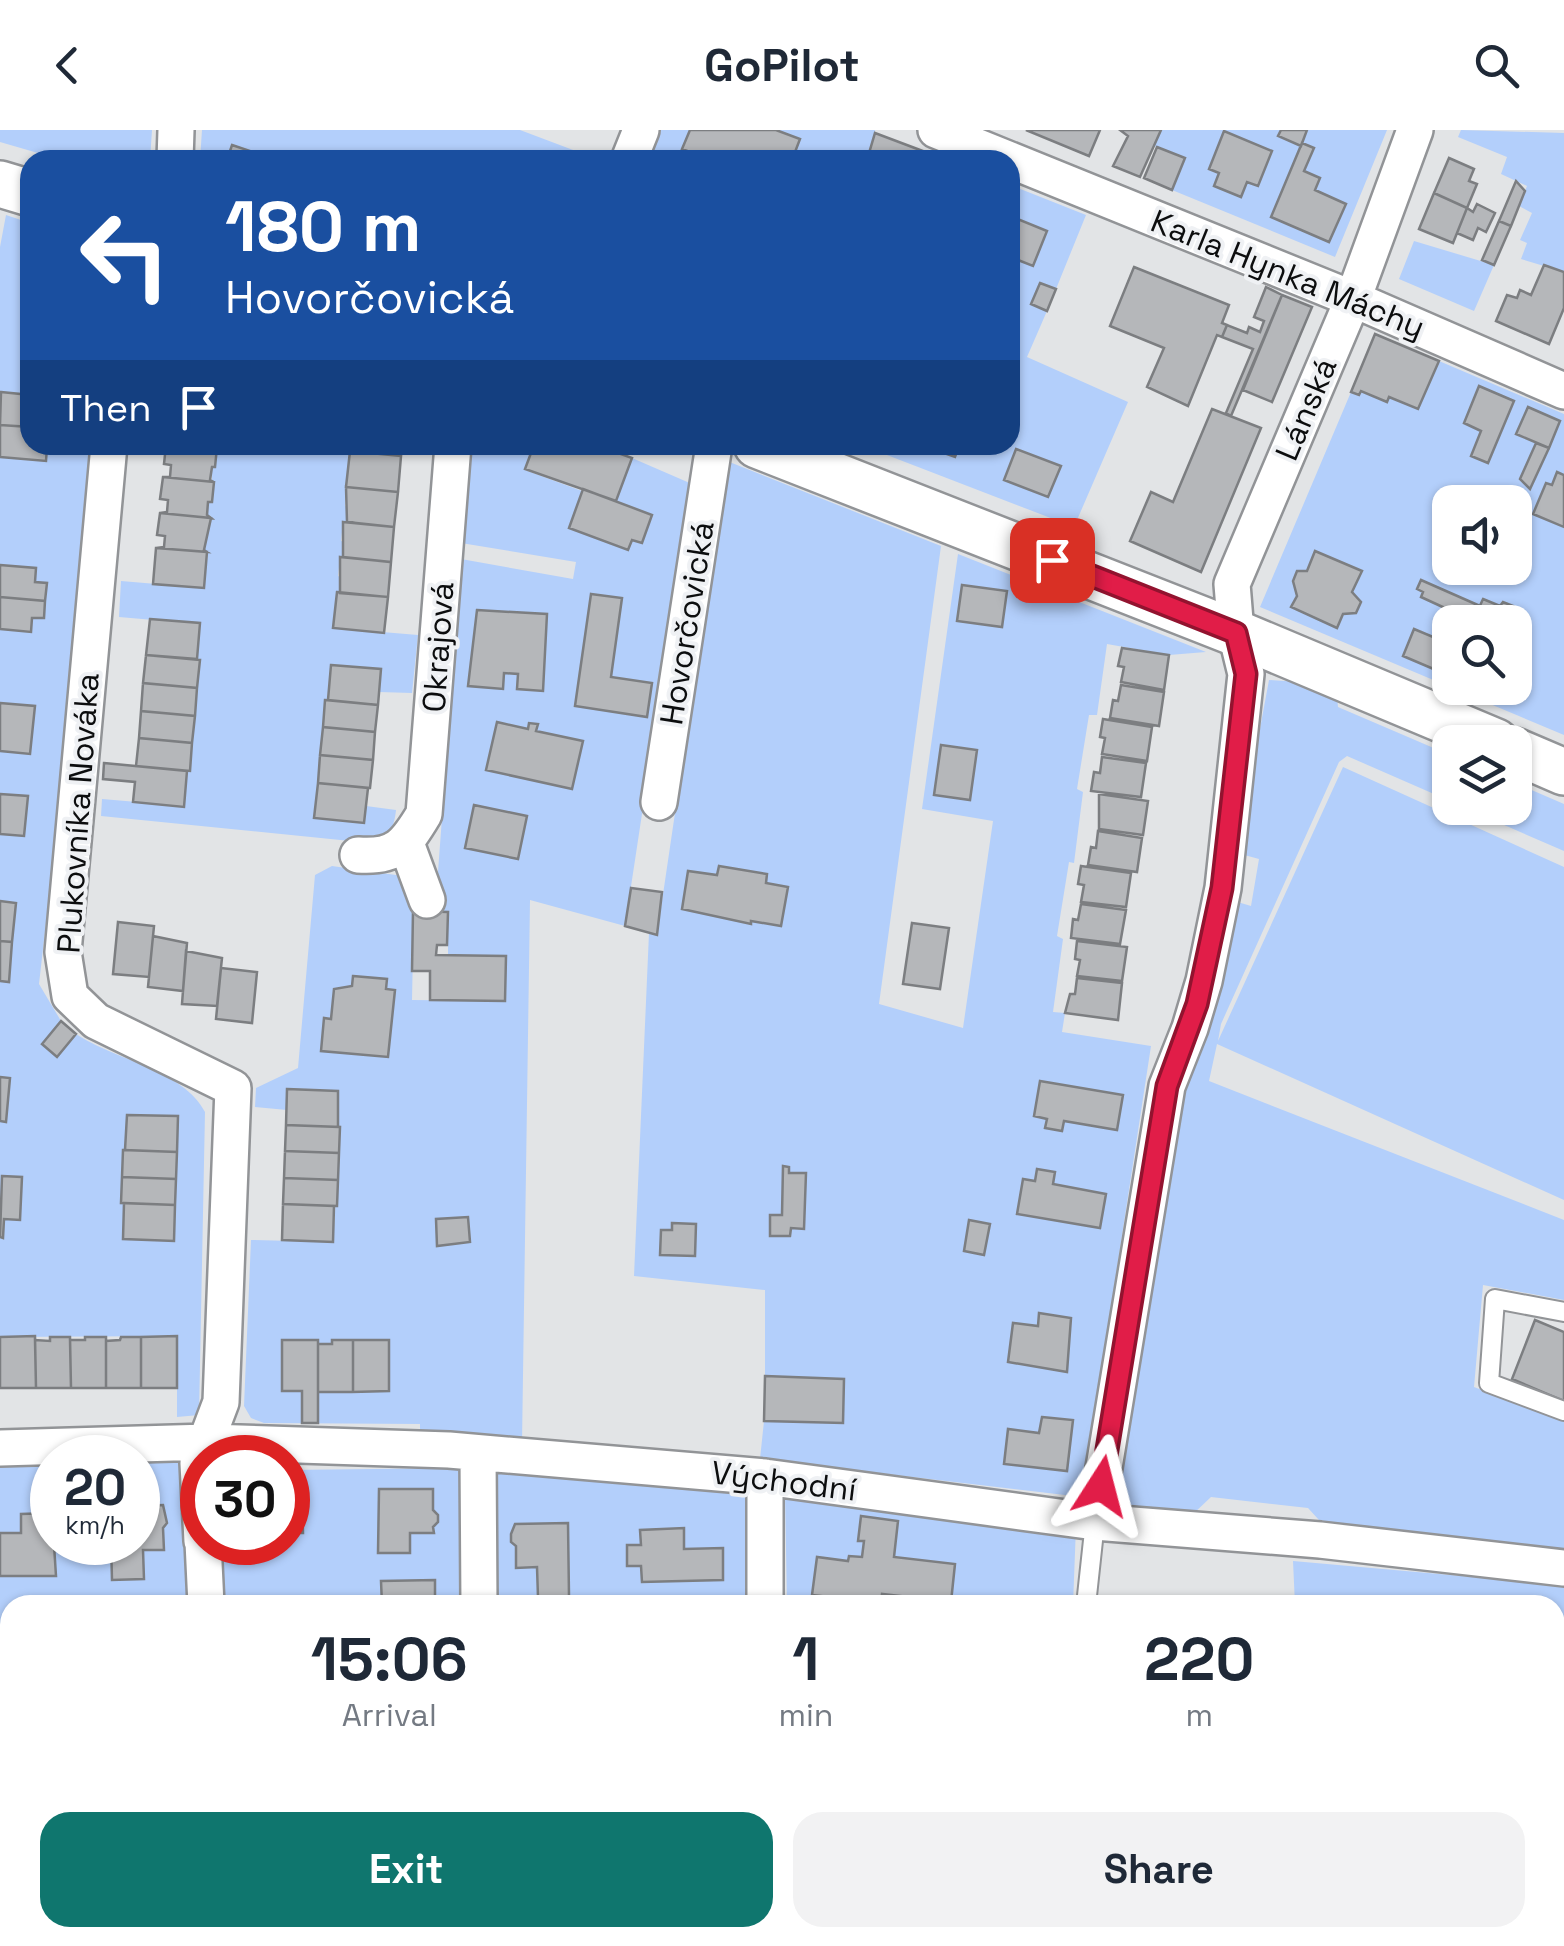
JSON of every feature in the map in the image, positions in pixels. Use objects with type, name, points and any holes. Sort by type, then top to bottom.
[{"type":"street","name":"Karla Hynka Máchy","points":[[936,130],[985,150]]},
{"type":"street","name":"Lánská","points":[[1095,1522],[1167,1086],[1199,996],[1222,888],[1246,674],[1236,633],[1232,584],[1352,299],[1415,130]]},
{"type":"street","name":"Karla Hynka Máchy","points":[[1020,164],[1352,299],[1564,391]]},
{"type":"street","name":"Plukovníka Nováka","points":[[108,455],[64,952],[70,996],[96,1021],[233,1088],[221,1402],[210,1435]]},
{"type":"street","name":"Okrajová","points":[[406,844],[424,814],[453,455]]},
{"type":"street","name":"Hovorčovická","points":[[659,802],[712,455]]},
{"type":"street","points":[[782,455],[1236,633],[1455,725]]},
{"type":"street","points":[[1532,758],[1564,772]]},
{"type":"street","points":[[358,854],[379,856],[406,844],[427,900]]},
{"type":"street","name":"Východní","points":[[0,1448],[180,1443]]},
{"type":"street","name":"Východní","points":[[310,1447],[478,1454],[765,1477],[1095,1522],[1320,1540],[1564,1568]]},
{"type":"street","points":[[478,1454],[478,1595]]},
{"type":"street","points":[[765,1477],[765,1595]]},
{"type":"street","points":[[203,1565],[205,1595]]},
{"type":"lane","points":[[1564,1312],[1495,1299],[1489,1384],[1564,1412]]},
{"type":"lane","points":[[1087,1595],[1095,1522]]},
{"type":"shaded area","points":[[0,130],[152,130],[151,150],[28,150],[0,142]]},
{"type":"shaded area","points":[[202,130],[520,130],[573,150],[201,150]]},
{"type":"shaded area","points":[[661,130],[875,130],[870,150],[654,150]]},
{"type":"shaded area","points":[[1161,130],[1387,130],[1335,257],[1172,190],[1184,158],[1154,146]]},
{"type":"shaded area","points":[[1461,130],[1564,133],[1564,272],[1521,259],[1527,243],[1520,240],[1532,213],[1519,206],[1527,186],[1501,174],[1507,157],[1458,137]]},
{"type":"shaded area","points":[[1020,189],[1086,215],[1056,289],[1039,284],[1031,304],[1047,311],[1027,357],[1128,402],[1074,527],[887,455],[1020,455]]},
{"type":"shaded area","points":[[6,215],[20,220],[20,455],[99,455],[39,984],[61,1021],[42,1044],[57,1057],[76,1034],[182,1086],[205,1112],[199,1415],[177,1417],[177,1336],[0,1337],[0,247]]},
{"type":"shaded area","points":[[1414,241],[1494,265],[1474,311],[1399,279]]},
{"type":"shaded area","points":[[1439,361],[1564,414],[1564,735],[1493,705],[1532,705],[1532,605],[1432,605],[1432,679],[1260,607],[1351,392],[1359,395],[1361,391],[1386,401],[1389,397],[1418,408]]},
{"type":"shaded area","points":[[216,455],[350,455],[347,522],[343,523],[341,541],[345,542],[338,576],[342,578],[334,628],[418,635],[412,693],[379,692],[380,669],[331,665],[314,817],[364,822],[366,806],[396,810],[394,822],[382,838],[370,843],[101,816],[102,799],[184,806],[200,661],[200,624],[119,617],[121,581],[204,588],[208,552],[204,550],[211,516],[207,515],[208,502],[212,502]]},
{"type":"shaded area","points":[[467,455],[530,455],[525,470],[582,491],[569,528],[627,550],[632,540],[642,542],[652,515],[616,501],[632,458],[692,484],[625,926],[530,900],[522,1443],[420,1436],[420,1424],[264,1423],[251,1418],[244,1406],[251,1240],[333,1242],[339,1153],[338,1091],[288,1089],[287,1110],[255,1107],[256,1088],[298,1068],[315,875],[332,866],[403,876],[414,900],[412,1000],[505,1001],[506,956],[448,955],[448,913],[440,912],[438,872],[461,559],[573,579],[576,562],[461,543]]},
{"type":"shaded area","points":[[727,461],[941,546],[879,1004],[963,1028],[993,821],[922,809],[958,554],[1206,652],[1169,655],[1107,644],[1097,715],[1089,715],[1077,789],[1083,792],[1074,863],[1069,862],[1057,936],[1063,939],[1053,1012],[1065,1013],[1062,1032],[1151,1046],[1082,1497],[760,1459],[764,1421],[843,1423],[765,1376],[765,1290],[634,1276],[649,933],[657,935]]},
{"type":"shaded area","points":[[1269,680],[1299,682],[1337,696],[1338,707],[1432,747],[1432,793],[1347,756],[1339,762],[1221,1024],[1218,1041],[1343,767],[1432,807],[1432,825],[1471,825],[1564,867],[1564,1200],[1217,1044],[1209,1081],[1564,1220],[1564,1300],[1483,1285],[1474,1387],[1564,1421],[1564,1555],[1330,1532],[1308,1508],[1211,1497],[1192,1515],[1126,1506],[1116,1487],[1176,1098],[1231,900],[1251,906],[1259,859],[1237,853]]},
{"type":"shaded area","points":[[1532,790],[1564,804],[1564,851],[1504,825],[1532,825]]},
{"type":"shaded area","points":[[180,1460],[180,1565],[187,1565],[188,1595],[0,1595],[0,1462],[30,1461],[30,1565],[160,1565],[160,1461]]},
{"type":"shaded area","points":[[461,1468],[464,1595],[221,1595],[220,1565],[310,1565],[310,1470]]},
{"type":"shaded area","points":[[495,1470],[751,1490],[753,1595],[498,1595]]},
{"type":"shaded area","points":[[785,1492],[1076,1526],[1073,1595],[787,1595]]},
{"type":"shaded area","points":[[1293,1561],[1564,1585],[1564,1595],[1295,1595]]},
{"type":"building","points":[[690,130],[776,130],[800,139],[796,150],[682,149]]},
{"type":"building","points":[[1026,130],[1100,130],[1089,156]]},
{"type":"building","points":[[1120,130],[1161,130],[1140,177],[1113,166],[1128,136]]},
{"type":"building","points":[[1281,130],[1307,130],[1301,146],[1278,136]]},
{"type":"building","points":[[1224,131],[1272,151],[1258,186],[1247,182],[1241,197],[1214,186],[1219,173],[1209,169]]},
{"type":"building","points":[[875,133],[920,150],[870,150]]},
{"type":"building","points":[[1302,143],[1314,148],[1304,171],[1320,178],[1315,190],[1346,204],[1329,242],[1271,217]]},
{"type":"building","points":[[1157,147],[1185,158],[1172,190],[1144,178]]},
{"type":"building","points":[[1449,158],[1474,169],[1469,181],[1477,184],[1467,208],[1434,193]]},
{"type":"building","points":[[1516,181],[1525,191],[1511,226],[1499,221]]},
{"type":"building","points":[[1434,193],[1467,208],[1453,243],[1419,229]]},
{"type":"building","points":[[1477,204],[1495,213],[1486,232],[1478,228],[1473,240],[1457,233],[1467,208],[1473,212]]},
{"type":"building","points":[[1020,220],[1047,231],[1033,266],[1020,261]]},
{"type":"building","points":[[1499,221],[1511,226],[1494,265],[1482,260]]},
{"type":"building","points":[[1544,265],[1564,272],[1564,308],[1549,344],[1496,321],[1507,295],[1517,298],[1520,290],[1531,295]]},
{"type":"building","points":[[1134,267],[1229,305],[1222,323],[1227,325],[1222,337],[1217,335],[1188,406],[1147,387],[1164,348],[1110,326]]},
{"type":"building","points":[[1040,283],[1056,289],[1047,311],[1031,304]]},
{"type":"building","points":[[1266,287],[1282,295],[1231,416],[1226,413],[1253,349],[1222,337],[1227,325],[1247,333],[1249,327],[1260,332],[1264,321],[1254,317]]},
{"type":"building","points":[[1282,295],[1312,307],[1272,402],[1243,390]]},
{"type":"building","points":[[1375,334],[1439,361],[1418,409],[1389,397],[1387,402],[1361,391],[1359,395],[1351,392]]},
{"type":"building","points":[[1479,386],[1514,401],[1488,463],[1471,456],[1481,431],[1464,423]]},
{"type":"building","points":[[1,392],[20,394],[20,426],[0,425]]},
{"type":"building","points":[[1528,407],[1560,421],[1549,448],[1516,434]]},
{"type":"building","points":[[1212,409],[1261,428],[1201,572],[1130,541],[1151,492],[1173,502]]},
{"type":"building","points":[[0,425],[20,426],[20,455],[46,455],[46,461],[0,457]]},
{"type":"building","points":[[1536,443],[1549,448],[1532,485],[1520,479]]},
{"type":"building","points":[[1020,451],[1061,466],[1048,497],[1004,480],[1014,455],[1020,455]]},
{"type":"building","points":[[165,455],[216,455],[210,480],[214,482],[163,477],[170,477],[171,465],[164,464]]},
{"type":"building","points":[[350,455],[401,456],[398,492],[346,487]]},
{"type":"building","points":[[530,455],[632,458],[616,501],[525,469]]},
{"type":"building","points":[[1557,472],[1564,475],[1564,527],[1533,514],[1546,483],[1552,485]]},
{"type":"building","points":[[163,477],[214,482],[212,502],[208,502],[207,515],[211,518],[160,513],[167,512],[168,500],[160,499]]},
{"type":"building","points":[[346,487],[398,492],[394,527],[347,522]]},
{"type":"building","points":[[583,489],[652,515],[642,543],[632,540],[628,550],[569,528]]},
{"type":"building","points":[[160,513],[211,518],[204,550],[207,552],[156,548],[164,547],[165,536],[157,535]]},
{"type":"building","points":[[343,522],[394,527],[391,562],[343,557]]},
{"type":"building","points":[[156,548],[207,552],[204,588],[153,584]]},
{"type":"building","points":[[1315,551],[1362,571],[1352,592],[1361,602],[1356,613],[1343,614],[1337,628],[1291,607],[1297,596],[1293,581],[1297,571],[1307,571]]},
{"type":"building","points":[[340,557],[391,562],[388,597],[340,593]]},
{"type":"building","points":[[0,565],[36,568],[35,582],[47,583],[45,601],[0,597]]},
{"type":"building","points":[[1421,580],[1478,605],[1438,605],[1421,597],[1423,592],[1417,589]]},
{"type":"building","points":[[962,585],[1007,591],[1002,627],[957,621]]},
{"type":"building","points":[[337,592],[388,597],[384,633],[333,628]]},
{"type":"building","points":[[591,594],[622,598],[611,677],[652,683],[647,717],[575,706]]},
{"type":"building","points":[[0,597],[45,601],[44,618],[32,618],[31,632],[0,629]]},
{"type":"building","points":[[477,610],[547,614],[543,691],[517,689],[518,674],[504,673],[503,689],[468,686]]},
{"type":"building","points":[[150,619],[200,623],[197,659],[146,655]]},
{"type":"building","points":[[1414,629],[1432,636],[1432,668],[1403,656]]},
{"type":"building","points":[[1122,648],[1169,655],[1164,690],[1121,682],[1124,667],[1118,666]]},
{"type":"building","points":[[146,655],[200,660],[197,688],[143,683]]},
{"type":"building","points":[[331,665],[381,669],[378,705],[328,700]]},
{"type":"building","points":[[143,683],[197,688],[195,716],[141,711]]},
{"type":"building","points":[[1121,685],[1164,692],[1159,726],[1110,718]]},
{"type":"building","points":[[325,700],[378,705],[375,732],[323,727]]},
{"type":"building","points":[[0,703],[35,706],[30,754],[0,751]]},
{"type":"building","points":[[141,711],[195,716],[192,743],[139,738]]},
{"type":"building","points":[[1103,719],[1152,727],[1147,761],[1102,754]]},
{"type":"building","points":[[497,722],[528,729],[529,723],[538,724],[536,731],[583,741],[572,789],[486,770]]},
{"type":"building","points":[[323,727],[375,732],[373,760],[320,755]]},
{"type":"building","points":[[139,738],[192,743],[190,771],[136,766]]},
{"type":"building","points":[[941,745],[977,750],[970,800],[934,795]]},
{"type":"building","points":[[320,755],[373,760],[370,788],[318,783]]},
{"type":"building","points":[[1102,757],[1146,763],[1141,797],[1091,791],[1094,772],[1100,773]]},
{"type":"building","points":[[104,763],[187,771],[184,807],[133,802],[135,782],[103,779]]},
{"type":"building","points":[[318,783],[368,788],[364,823],[314,818]]},
{"type":"building","points":[[0,794],[28,796],[24,836],[0,834]]},
{"type":"building","points":[[1099,794],[1148,801],[1143,835],[1099,829]]},
{"type":"building","points":[[474,805],[527,816],[518,859],[465,848]]},
{"type":"building","points":[[1098,831],[1142,838],[1137,872],[1088,865]]},
{"type":"building","points":[[719,866],[767,874],[766,883],[788,887],[781,926],[751,924],[682,909],[688,871],[717,875]]},
{"type":"building","points":[[1081,866],[1131,873],[1126,907],[1081,902]]},
{"type":"building","points":[[631,888],[662,892],[657,935],[625,926]]},
{"type":"building","points":[[0,901],[16,903],[12,942],[0,941]]},
{"type":"building","points":[[1081,904],[1126,910],[1120,944],[1071,938],[1073,919],[1078,920]]},
{"type":"building","points":[[413,911],[448,912],[447,945],[437,945],[436,955],[506,956],[505,1001],[430,1000],[430,971],[412,971]]},
{"type":"building","points":[[118,922],[154,926],[149,977],[113,974]]},
{"type":"building","points":[[912,923],[949,928],[940,989],[903,984]]},
{"type":"building","points":[[153,936],[187,943],[183,991],[148,987]]},
{"type":"building","points":[[0,941],[12,942],[9,982],[0,981]]},
{"type":"building","points":[[1077,941],[1127,947],[1122,981],[1077,976]]},
{"type":"building","points":[[186,951],[222,958],[217,1006],[182,1004]]},
{"type":"building","points":[[221,968],[257,972],[252,1023],[216,1019]]},
{"type":"building","points":[[353,976],[387,979],[386,989],[395,990],[388,1057],[321,1051],[324,1018],[331,1019],[334,989],[352,986]]},
{"type":"building","points":[[1077,978],[1122,983],[1118,1020],[1065,1013],[1070,994],[1075,994]]},
{"type":"building","points":[[61,1021],[76,1034],[57,1057],[42,1044]]},
{"type":"building","points":[[0,1077],[10,1078],[6,1122],[0,1121]]},
{"type":"building","points":[[1040,1081],[1123,1095],[1117,1130],[1064,1121],[1062,1131],[1045,1128],[1047,1119],[1034,1116]]},
{"type":"building","points":[[287,1089],[338,1091],[338,1127],[286,1125]]},
{"type":"building","points":[[127,1115],[178,1116],[177,1152],[125,1150]]},
{"type":"building","points":[[286,1125],[340,1127],[339,1153],[285,1151]]},
{"type":"building","points":[[123,1150],[177,1152],[176,1179],[122,1177]]},
{"type":"building","points":[[285,1151],[339,1153],[338,1180],[284,1178]]},
{"type":"building","points":[[783,1166],[789,1167],[789,1173],[806,1173],[804,1229],[791,1228],[790,1236],[770,1236],[770,1215],[782,1215]]},
{"type":"building","points":[[1037,1169],[1055,1172],[1053,1184],[1106,1194],[1100,1228],[1017,1214],[1023,1179],[1035,1181]]},
{"type":"building","points":[[2,1176],[22,1177],[20,1220],[4,1219],[3,1238],[0,1237]]},
{"type":"building","points":[[122,1177],[176,1179],[175,1205],[121,1203]]},
{"type":"building","points":[[284,1178],[338,1180],[337,1206],[283,1204]]},
{"type":"building","points":[[124,1203],[175,1205],[174,1241],[123,1239]]},
{"type":"building","points":[[283,1204],[334,1206],[333,1242],[282,1240]]},
{"type":"building","points":[[468,1217],[470,1242],[437,1246],[436,1219]]},
{"type":"building","points":[[969,1220],[990,1224],[984,1255],[964,1251]]},
{"type":"building","points":[[672,1223],[696,1224],[695,1256],[660,1255],[661,1230],[672,1230]]},
{"type":"building","points":[[1039,1313],[1071,1318],[1067,1372],[1008,1362],[1013,1323],[1038,1326]]},
{"type":"building","points":[[1535,1320],[1564,1332],[1564,1401],[1512,1379]]},
{"type":"building","points":[[35,1336],[36,1388],[0,1388],[0,1337]]},
{"type":"building","points":[[177,1336],[177,1388],[141,1388],[141,1337]]},
{"type":"building","points":[[50,1337],[70,1337],[71,1388],[36,1388],[35,1340],[50,1341]]},
{"type":"building","points":[[106,1337],[106,1388],[71,1388],[70,1340]]},
{"type":"building","points":[[141,1337],[141,1388],[106,1388],[106,1341]]},
{"type":"building","points":[[282,1340],[318,1340],[318,1423],[302,1423],[302,1391],[282,1391]]},
{"type":"building","points":[[332,1340],[353,1340],[353,1392],[318,1392],[318,1344],[332,1344]]},
{"type":"building","points":[[353,1340],[389,1340],[389,1391],[353,1392]]},
{"type":"building","points":[[765,1376],[844,1379],[843,1423],[764,1421]]},
{"type":"building","points":[[1042,1417],[1073,1420],[1067,1471],[1004,1464],[1008,1429],[1039,1433]]},
{"type":"building","points":[[379,1489],[433,1489],[433,1510],[438,1522],[434,1533],[410,1533],[410,1553],[378,1553]]},
{"type":"building","points":[[160,1505],[167,1523],[163,1528],[164,1550],[160,1550]]},
{"type":"building","points":[[21,1514],[30,1514],[30,1565],[55,1565],[56,1576],[0,1576],[0,1533],[21,1533]]},
{"type":"building","points":[[861,1516],[898,1521],[894,1557],[955,1564],[952,1595],[812,1595],[817,1557],[848,1561],[849,1556],[862,1557],[864,1541],[858,1541]]},
{"type":"building","points":[[568,1523],[569,1595],[538,1595],[537,1567],[516,1568],[516,1546],[511,1542],[515,1524]]},
{"type":"building","points":[[684,1528],[684,1549],[723,1548],[723,1580],[642,1582],[641,1566],[627,1566],[627,1545],[641,1545],[640,1530]]},
{"type":"building","points":[[112,1565],[144,1565],[144,1579],[112,1580]]},
{"type":"building","points":[[435,1580],[435,1595],[382,1595],[381,1581]]},
{"type":"route","points":[[1052,560],[1236,633],[1246,674],[1222,888],[1204,980],[1167,1086],[1101,1486]]}]
